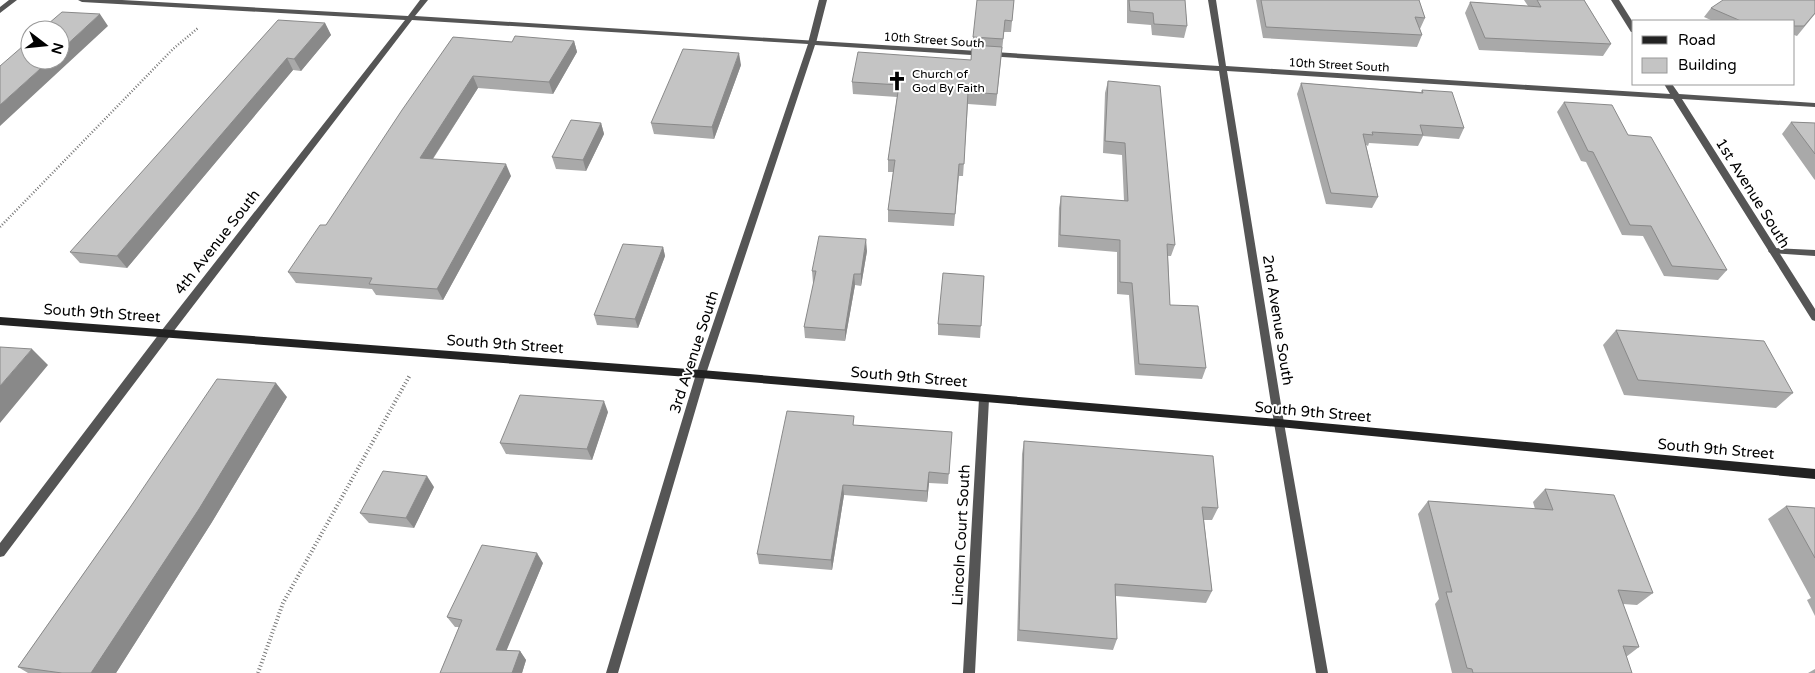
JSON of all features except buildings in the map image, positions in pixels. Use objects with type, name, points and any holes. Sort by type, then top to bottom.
[{"type":"street","points":[[0,11],[13,0]]},
{"type":"street","name":"10th Street South","points":[[82,0],[411,17],[1223,70],[1815,105]]},
{"type":"street","name":"4th Avenue South","points":[[0,552],[166,333],[424,0]]},
{"type":"street","name":"3rd Avenue South","points":[[612,673],[701,374],[812,43],[823,0]]},
{"type":"street","name":"2nd Avenue South","points":[[1212,0],[1279,423],[1322,673]]},
{"type":"street","points":[[1615,0],[1632,27]]},
{"type":"street","name":"1st Avenue South","points":[[1669,85],[1815,317]]},
{"type":"street","points":[[1773,251],[1815,253]]},
{"type":"street","name":"South 9th Street","points":[[0,320],[701,374],[1279,423],[1815,474]]},
{"type":"street","name":"Lincoln Court South","points":[[969,673],[984,399]]},
{"type":"path","points":[[0,227],[173,49],[227,8]]},
{"type":"path","points":[[258,673],[282,603],[423,352]]},
{"type":"place","name":"Church of God By Faith","points":[[897,81]]}]
